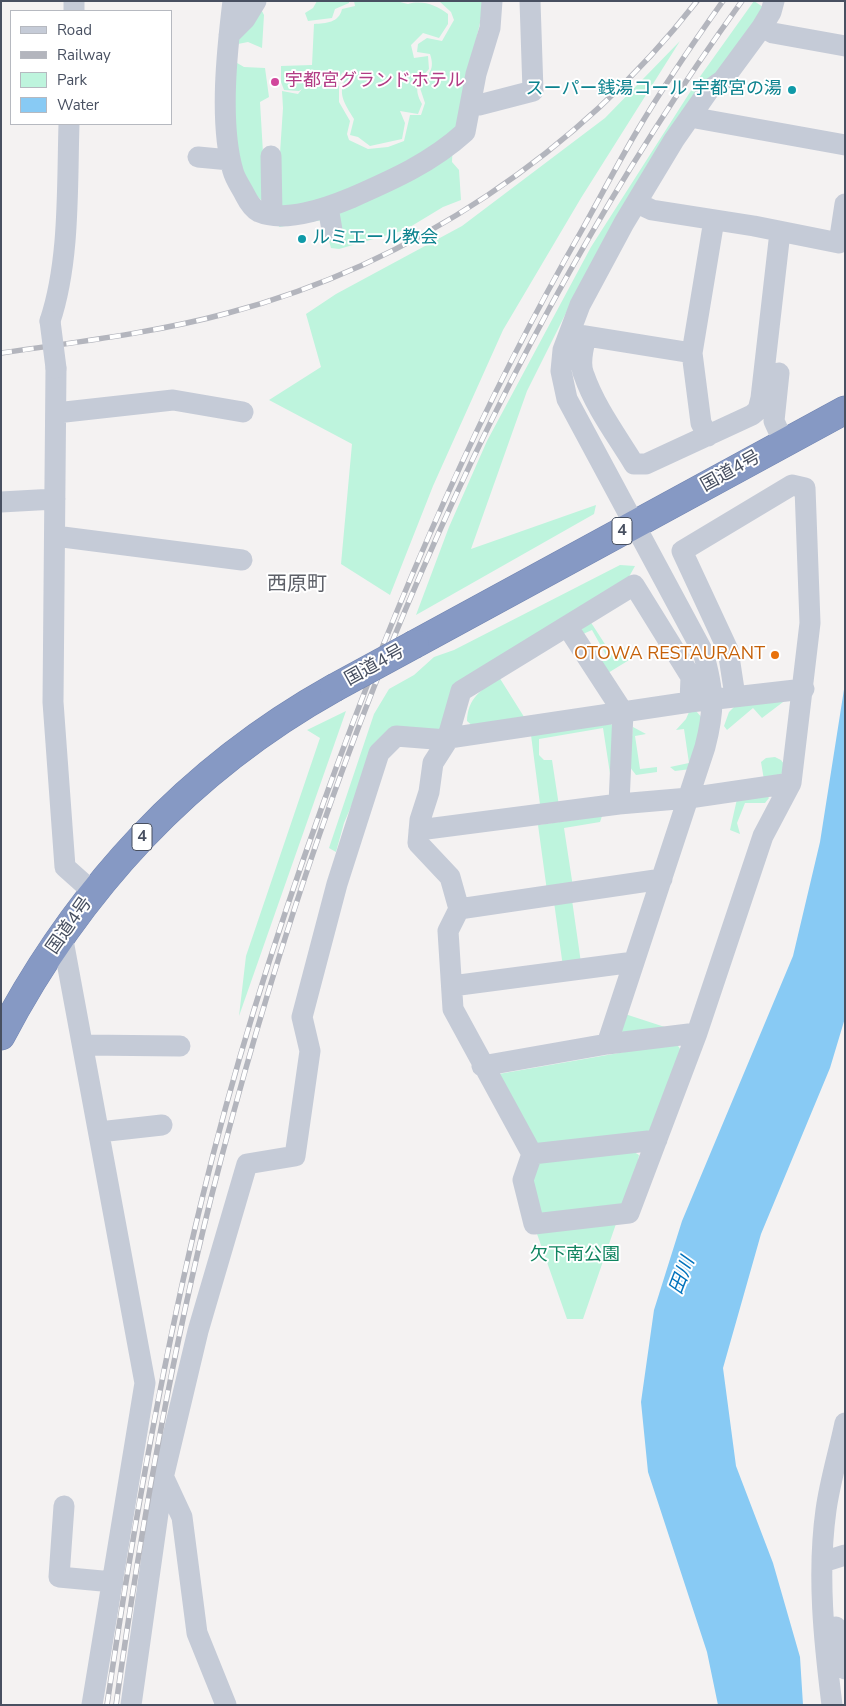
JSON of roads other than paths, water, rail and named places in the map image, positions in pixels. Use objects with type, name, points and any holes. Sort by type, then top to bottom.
[{"type":"highway","name":"国道4号","points":[[1,1036],[35,976],[93,892],[150,829],[207,775],[270,728],[334,688],[837,414]]},
{"type":"street","points":[[233,1],[229,35],[226,110],[230,160],[234,174],[248,200],[257,211],[272,215],[295,214],[328,207],[384,184],[426,162],[465,132],[476,74],[490,28],[492,1]]},
{"type":"street","points":[[229,35],[245,18],[256,1]]},
{"type":"street","points":[[479,105],[533,91],[530,1]]},
{"type":"street","points":[[774,1],[771,12],[762,27],[723,80],[709,90],[690,117],[637,203],[580,305],[577,335],[582,352],[583,374],[608,422],[634,464],[646,464],[752,415],[758,410],[772,372],[791,250],[797,246],[805,246]]},
{"type":"street","points":[[762,27],[773,33],[845,46]]},
{"type":"street","points":[[690,117],[845,145]]},
{"type":"street","points":[[69,125],[64,236],[56,302],[50,321],[56,368],[53,702],[65,867],[93,892]]},
{"type":"street","points":[[271,156],[272,215]]},
{"type":"street","points":[[198,157],[230,160]]},
{"type":"street","points":[[637,203],[652,210],[839,244],[845,204]]},
{"type":"street","points":[[328,207],[332,230]]},
{"type":"street","points":[[708,436],[702,423],[692,353],[714,220]]},
{"type":"street","points":[[780,232],[772,372],[774,421],[784,443]]},
{"type":"street","points":[[577,335],[692,353]]},
{"type":"street","points":[[577,335],[563,350],[561,370],[567,399],[636,524],[703,652],[712,683],[713,699],[710,724],[689,798],[607,1044]]},
{"type":"street","points":[[56,413],[173,400],[243,412]]},
{"type":"street","points":[[690,702],[691,677],[634,585],[461,691],[448,740],[432,763],[430,792],[420,820],[418,843],[450,877],[459,910],[448,931],[453,1009],[482,1066],[532,1154],[523,1180],[534,1224],[629,1213],[697,1033],[763,836],[791,783],[804,689],[810,623],[805,488],[792,485],[682,551],[728,650],[735,696]]},
{"type":"street","points":[[1,502],[55,499]]},
{"type":"street","points":[[55,536],[242,560]]},
{"type":"street","points":[[567,626],[622,712],[619,804]]},
{"type":"street","points":[[131,1705],[163,1476],[198,1332],[247,1164],[295,1156],[310,1051],[302,1017],[337,884],[378,753],[396,736],[448,740],[690,702],[804,689]]},
{"type":"street","points":[[419,830],[619,804],[689,798],[791,783]]},
{"type":"street","points":[[459,910],[662,879]]},
{"type":"street","points":[[62,935],[84,1045],[145,1383],[92,1705]]},
{"type":"street","points":[[452,986],[634,962]]},
{"type":"street","points":[[482,1066],[607,1044],[697,1033]]},
{"type":"street","points":[[84,1045],[180,1046]]},
{"type":"street","points":[[99,1132],[162,1124]]},
{"type":"street","points":[[532,1154],[657,1140]]},
{"type":"street","points":[[832,1705],[823,1607],[823,1562],[826,1508],[845,1423]]},
{"type":"street","points":[[163,1476],[182,1517],[197,1633],[226,1705]]},
{"type":"street","points":[[64,1506],[59,1577],[112,1582]]},
{"type":"street","points":[[823,1562],[845,1555]]},
{"type":"street","points":[[823,1607],[834,1617],[845,1669]]},
{"type":"water","name":"田川","points":[[845,683],[845,1018],[830,1068],[761,1234],[723,1368],[736,1466],[773,1563],[800,1657],[803,1705],[718,1705],[707,1652],[648,1472],[641,1402],[654,1310],[682,1221],[793,956],[820,842]]},
{"type":"railway","points":[[1,353],[144,332],[228,313],[296,292],[363,265],[427,233],[488,195],[546,153],[600,107],[651,56],[697,1]]},
{"type":"railway","points":[[107,1705],[148,1451],[173,1325],[202,1199],[214,1149],[257,1000],[323,804],[350,730],[409,583],[440,510],[508,367],[637,131],[678,65],[723,1]]},
{"type":"railway","points":[[116,1705],[157,1450],[182,1324],[211,1198],[254,1040],[303,883],[359,727],[421,574],[490,424],[566,278],[650,137],[742,1]]},
{"type":"place","name":"宇都宮グランドホテル","points":[[275,82]]},
{"type":"place","name":"スーパー銭湯コール 宇都宮の湯","points":[[792,90]]},
{"type":"place","name":"ルミエール教会","points":[[302,239]]},
{"type":"place","name":"OTOWA RESTAURANT","points":[[775,655]]},
{"type":"district","name":"西原町","points":[[297,585]]},
{"type":"park label","name":"欠下南公園","points":[[575,1256]]}]
